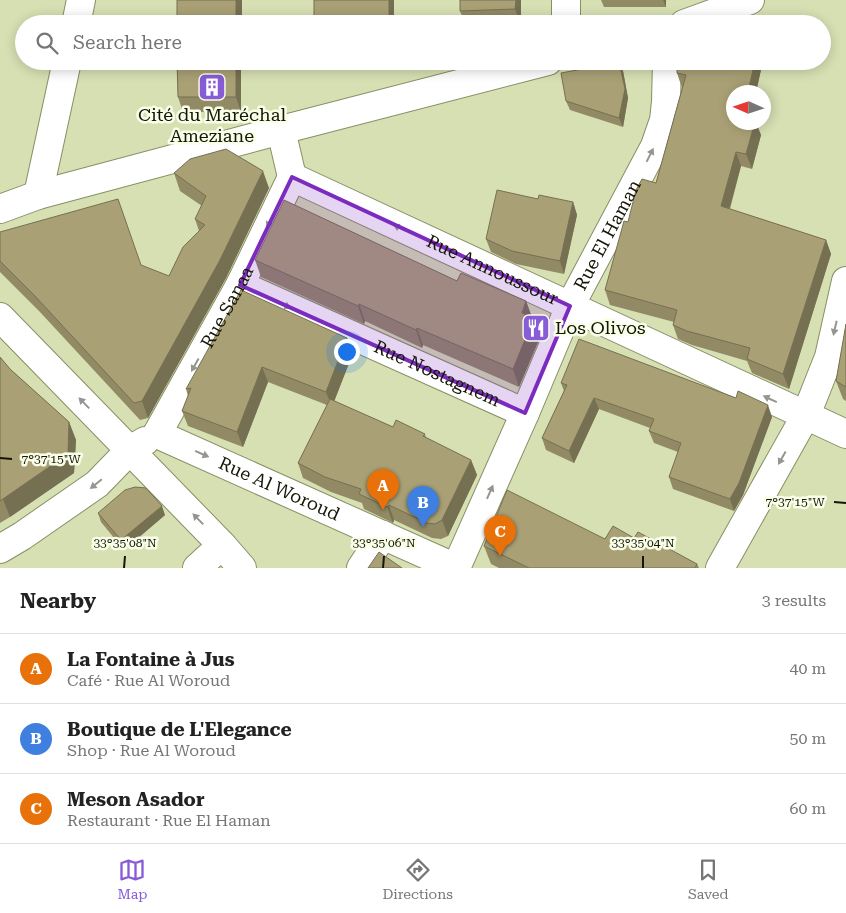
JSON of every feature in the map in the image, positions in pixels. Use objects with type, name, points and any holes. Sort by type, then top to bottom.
[{"type":"street","points":[[78,15],[81,0]]},
{"type":"street","points":[[566,0],[566,15]]},
{"type":"street","points":[[709,15],[750,0]]},
{"type":"street","points":[[38,194],[65,70]]},
{"type":"street","points":[[0,208],[38,194],[513,70]]},
{"type":"street","name":"Rue El Haman","points":[[456,568],[570,306],[655,146],[664,120],[667,70]]},
{"type":"street","points":[[281,130],[292,177]]},
{"type":"street","name":"Rue Annoussour","points":[[292,177],[846,434]]},
{"type":"street","name":"Rue Sanaa","points":[[157,434],[240,285],[292,177]]},
{"type":"street","points":[[720,568],[806,415],[828,357],[846,281]]},
{"type":"street","name":"Rue Nostagnem","points":[[240,285],[525,413]]},
{"type":"street","points":[[0,317],[222,545],[242,568]]},
{"type":"street","points":[[0,548],[22,536],[97,484],[130,450],[157,434]]},
{"type":"street","name":"Rue Al Woroud","points":[[157,434],[456,568]]},
{"type":"street","points":[[361,568],[383,535]]},
{"type":"street","points":[[197,568],[222,545]]},
{"type":"highlighted area","points":[[292,177],[570,306],[525,413],[240,285]]},
{"type":"building","points":[[177,0],[236,0],[236,15],[177,15]]},
{"type":"building","points":[[314,0],[389,0],[389,15],[314,15]]},
{"type":"building","points":[[460,0],[516,0],[515,9],[460,11]]},
{"type":"building","points":[[177,70],[236,70],[236,97],[178,97]]},
{"type":"building","points":[[577,70],[621,70],[625,89],[619,118],[566,101],[561,73]]},
{"type":"building","points":[[677,70],[753,70],[750,85],[726,85],[726,130],[753,130],[746,154],[736,152],[721,206],[826,240],[783,374],[747,359],[750,348],[687,331],[673,325],[677,310],[605,290],[624,221],[628,222],[636,190],[642,179],[656,183],[686,75],[677,73]]},
{"type":"building","points":[[226,149],[263,171],[220,260],[142,401],[134,403],[0,261],[0,232],[118,199],[141,265],[169,276],[183,247],[205,225],[195,219],[206,196],[174,173],[190,159]]},
{"type":"building","points":[[497,190],[538,199],[539,195],[573,202],[560,261],[512,251],[486,239]]},
{"type":"building","points":[[284,200],[457,281],[461,273],[526,301],[522,313],[534,318],[513,369],[417,328],[416,330],[359,304],[358,306],[255,260]]},
{"type":"building","points":[[241,290],[347,338],[326,392],[262,367],[237,432],[182,411],[191,388],[186,389]]},
{"type":"building","points":[[846,324],[846,387],[836,381]]},
{"type":"building","points":[[579,339],[736,398],[738,391],[768,405],[739,483],[730,499],[669,477],[681,443],[649,431],[654,419],[594,398],[569,451],[542,438],[567,385],[561,383]]},
{"type":"building","points":[[0,357],[10,369],[69,422],[68,454],[0,501]]},
{"type":"building","points":[[330,399],[393,427],[396,420],[471,460],[442,520],[435,524],[427,523],[389,505],[387,507],[359,494],[361,489],[325,477],[298,463]]},
{"type":"building","points":[[135,487],[146,488],[162,506],[121,540],[98,513],[125,490]]},
{"type":"building","points":[[507,490],[605,539],[613,526],[634,538],[638,532],[697,564],[695,568],[529,568],[484,546]]},
{"type":"building","points":[[379,552],[402,568],[368,568]]},
{"type":"place","name":"Cité du Maréchal Ameziane","points":[[212,87]]},
{"type":"place","name":"Los Olivos","points":[[536,328]]},
{"type":"place","name":"La Fontaine à Jus","points":[[383,510]]},
{"type":"place","name":"Boutique de L'Elegance","points":[[423,527]]},
{"type":"place","name":"Meson Asador","points":[[500,556]]}]
